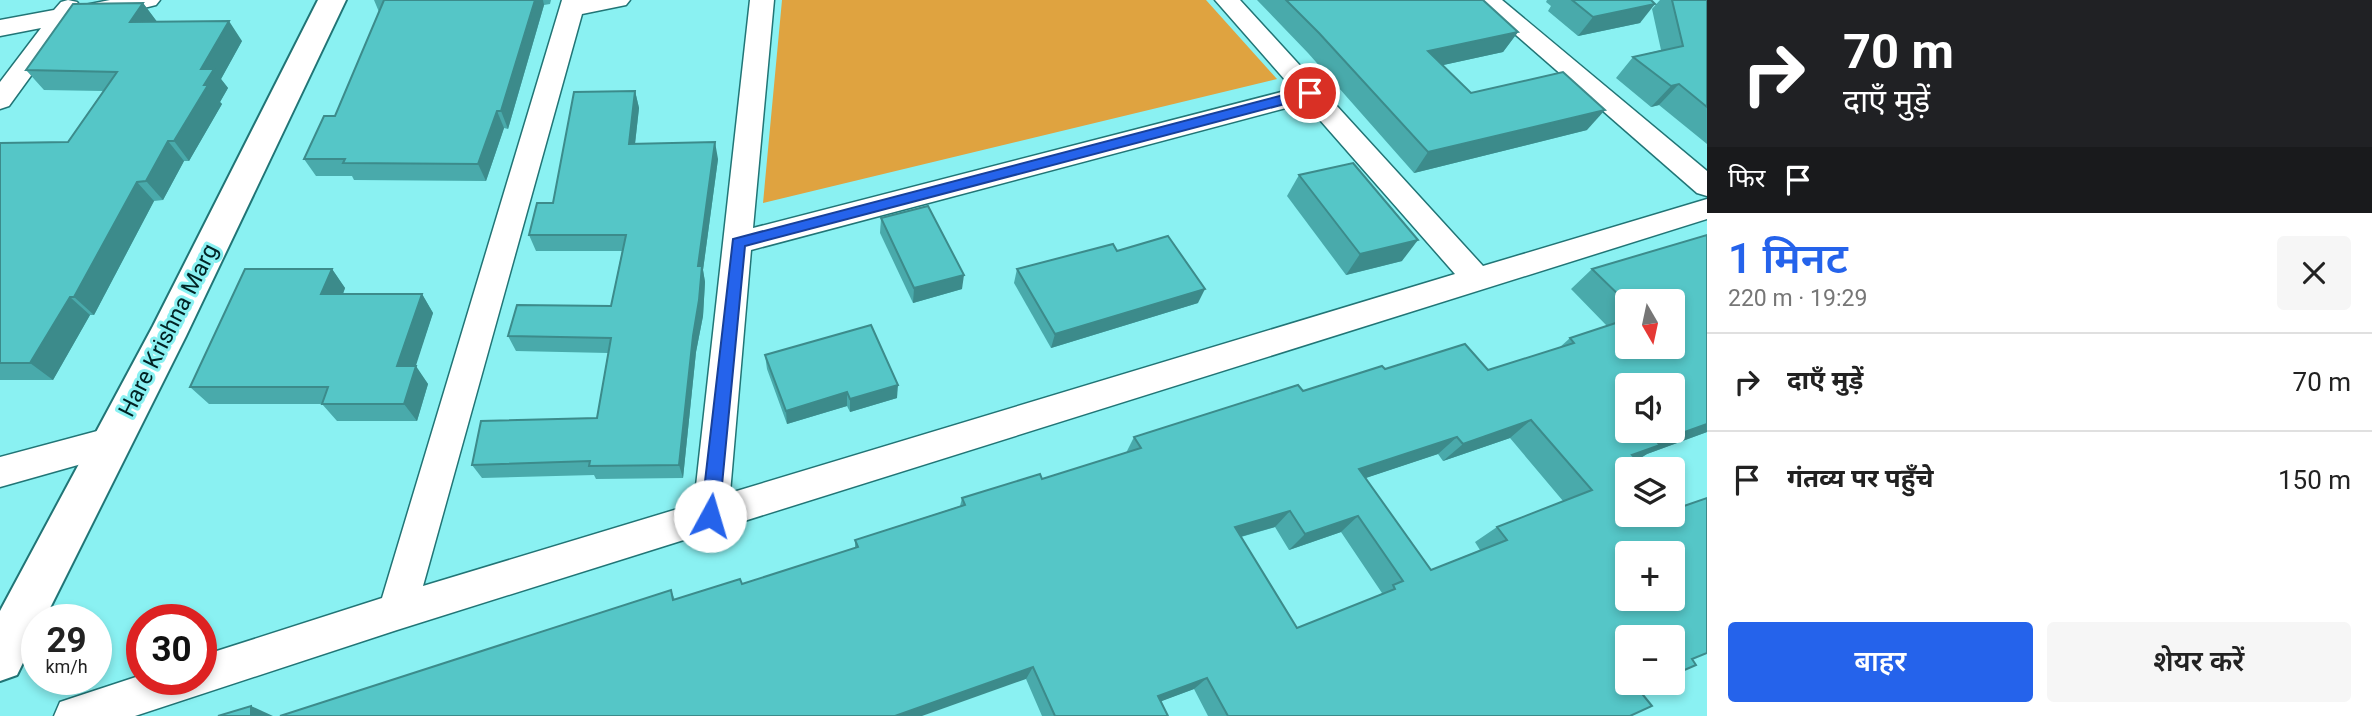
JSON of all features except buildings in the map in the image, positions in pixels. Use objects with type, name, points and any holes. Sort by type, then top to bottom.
[{"type":"street","points":[[0,27],[68,8],[148,0]]},
{"type":"street","name":"Hare Krishna Marg","points":[[0,658],[331,0]]},
{"type":"street","points":[[397,612],[573,5],[618,0]]},
{"type":"street","points":[[710,516],[762,0]]},
{"type":"street","points":[[1227,0],[1478,280]]},
{"type":"street","points":[[1488,0],[1707,186]]},
{"type":"street","points":[[0,100],[68,8]]},
{"type":"street","points":[[738,243],[1310,93]]},
{"type":"street","points":[[217,670],[1707,209]]},
{"type":"street","points":[[0,472],[111,442]]},
{"type":"street","points":[[74,716],[139,695]]},
{"type":"shaded area","points":[[782,0],[1206,0],[1277,79],[763,203]]},
{"type":"route","points":[[710,516],[738,243],[1310,93]]}]
